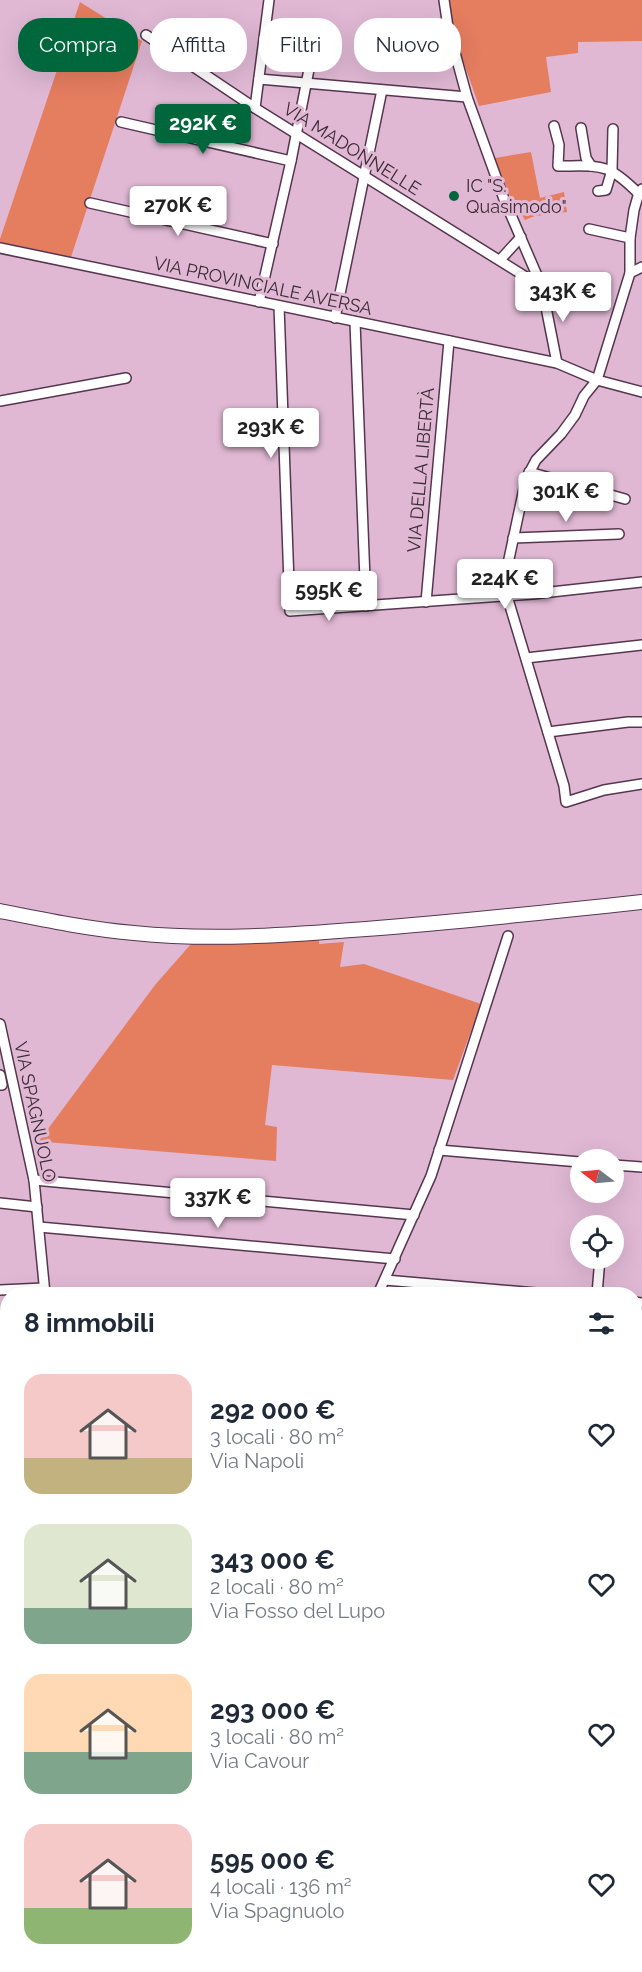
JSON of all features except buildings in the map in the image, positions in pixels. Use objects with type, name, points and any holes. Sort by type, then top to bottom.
[{"type":"highway","points":[[0,911],[63,924],[136,933],[282,936],[451,923],[642,902]]},
{"type":"street","points":[[255,108],[269,0]]},
{"type":"street","points":[[444,0],[448,27],[467,97],[504,199],[542,288],[557,363]]},
{"type":"street","name":"VIA MADONNELLE","points":[[146,35],[255,108],[542,288]]},
{"type":"street","points":[[259,302],[309,72]]},
{"type":"street","points":[[259,79],[467,97]]},
{"type":"street","points":[[335,318],[382,90]]},
{"type":"street","points":[[121,122],[291,161]]},
{"type":"street","points":[[554,126],[559,145],[558,166],[591,166],[612,170],[641,190],[634,210],[630,238],[630,273],[597,381],[584,396],[561,434],[536,460],[525,479],[506,573],[507,596],[564,786],[566,802],[604,790],[642,784]]},
{"type":"street","points":[[581,128],[585,158],[591,166]]},
{"type":"street","points":[[598,190],[606,190],[612,170],[613,129]]},
{"type":"street","points":[[90,203],[273,244]]},
{"type":"street","points":[[589,229],[630,238]]},
{"type":"street","points":[[500,260],[520,237]]},
{"type":"street","name":"VIA PROVINCIALE AVERSA","points":[[0,249],[557,363],[597,381],[642,392]]},
{"type":"street","points":[[630,273],[642,267]]},
{"type":"street","points":[[279,306],[290,611],[507,596],[642,582]]},
{"type":"street","points":[[355,322],[366,606]]},
{"type":"street","name":"VIA DELLA LIBERTÀ","points":[[426,602],[449,341]]},
{"type":"street","points":[[0,401],[126,378]]},
{"type":"street","points":[[529,472],[625,499]]},
{"type":"street","points":[[513,538],[619,534]]},
{"type":"street","points":[[526,658],[642,645]]},
{"type":"street","points":[[548,732],[642,722]]},
{"type":"street","points":[[382,1287],[431,1176],[508,936]]},
{"type":"street","name":"VIA SPAGNUOLO","points":[[0,1023],[34,1180],[44,1287]]},
{"type":"street","points":[[0,1075],[2,1084],[0,1085]]},
{"type":"street","points":[[439,1150],[570,1161]]},
{"type":"street","points":[[624,1166],[642,1167]]},
{"type":"street","points":[[34,1180],[414,1215]]},
{"type":"street","points":[[0,1203],[37,1207]]},
{"type":"street","points":[[39,1227],[395,1259]]},
{"type":"street","points":[[598,1287],[599,1269]]},
{"type":"street","points":[[385,1280],[466,1287]]},
{"type":"shaded area","points":[[450,0],[642,0],[642,41],[578,42],[578,53],[546,57],[551,92],[479,106],[461,54],[461,18],[452,18]]},
{"type":"shaded area","points":[[80,2],[105,18],[75,18]]},
{"type":"shaded area","points":[[138,38],[142,41],[138,53]]},
{"type":"shaded area","points":[[56,72],[132,72],[71,257],[0,242]]},
{"type":"shaded area","points":[[531,152],[540,198],[564,192],[567,212],[535,216],[525,220],[509,194],[495,158]]},
{"type":"shaded area","points":[[319,940],[319,944],[344,942],[340,967],[364,964],[481,1004],[453,1080],[272,1065],[265,1125],[277,1127],[276,1161],[46,1142],[36,1145],[155,985],[191,944]]},
{"type":"place","name":"IC \"S. Quasimodo\"","points":[[454,196]]}]
